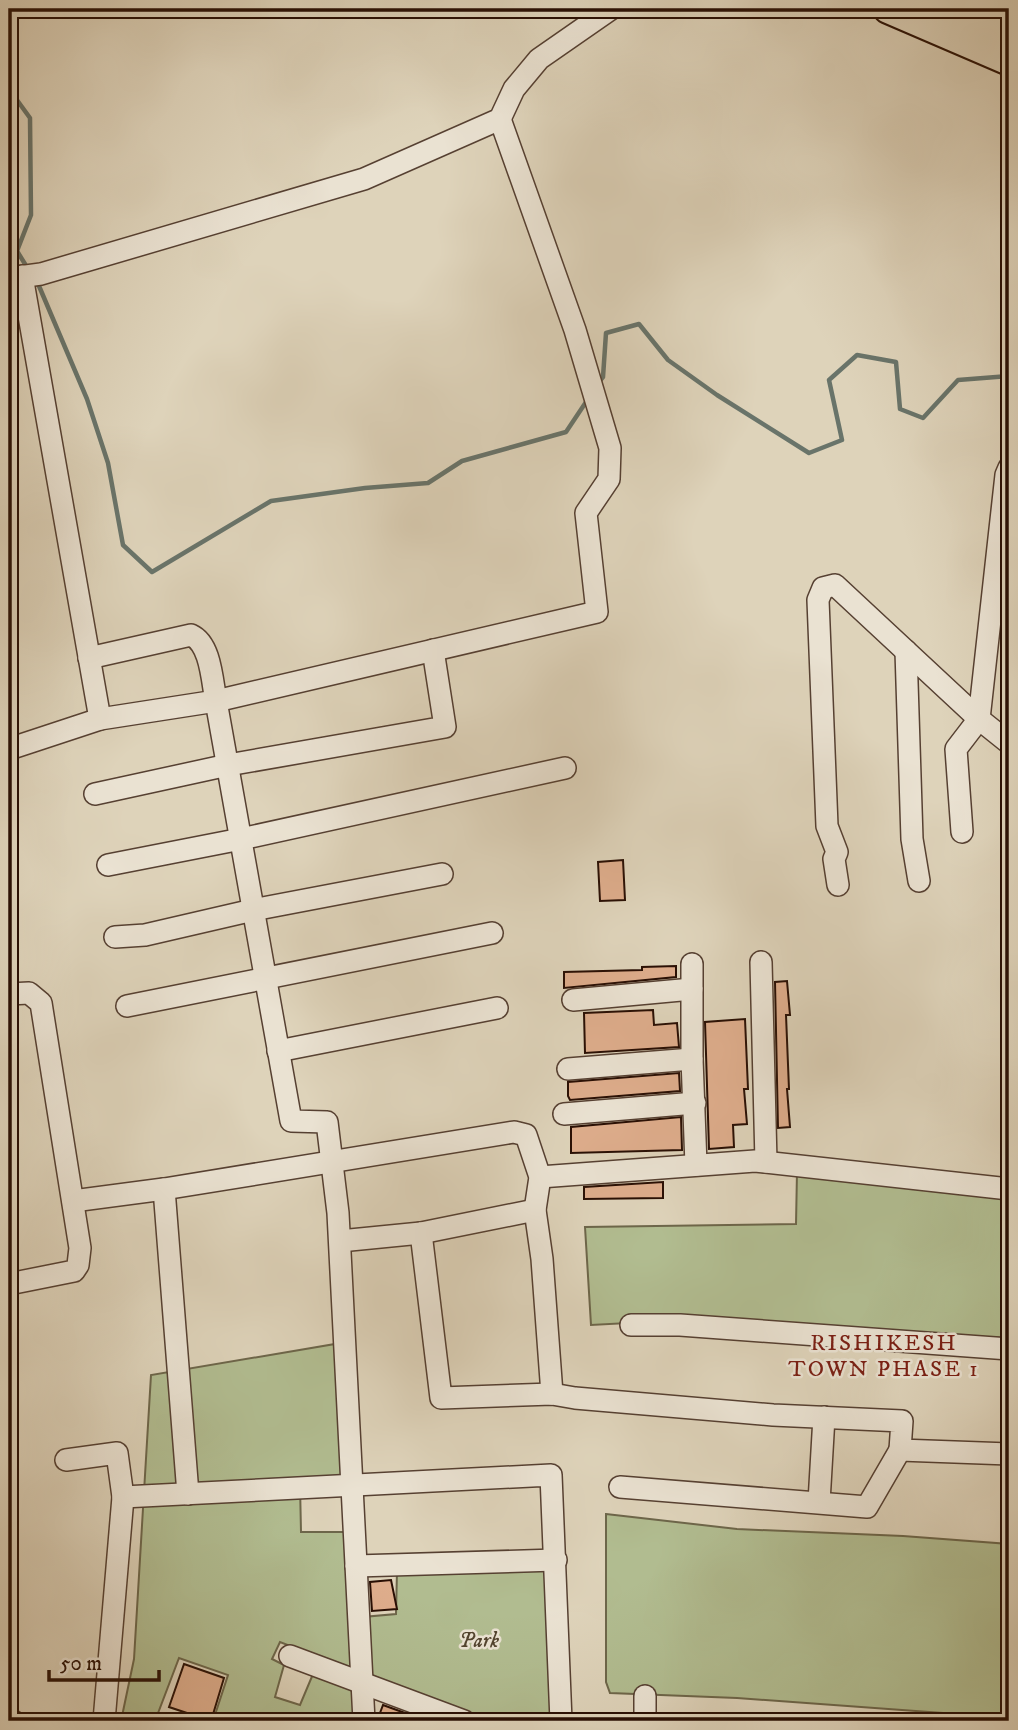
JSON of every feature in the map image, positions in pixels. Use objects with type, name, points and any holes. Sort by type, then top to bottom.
[{"type":"main road","points":[[888,9],[1009,61]]},
{"type":"main road","points":[[953,9],[1009,32]]},
{"type":"street","points":[[100,719],[15,277],[41,274],[364,179],[500,119],[514,89],[539,59],[611,9]]},
{"type":"street","points":[[9,749],[100,719],[216,701],[597,612],[586,513],[609,479],[610,448],[575,330],[500,119]]},
{"type":"street","points":[[962,832],[956,749],[979,719],[1006,475],[1009,468]]},
{"type":"street","points":[[838,885],[834,859],[837,852],[827,826],[818,611],[818,600],[823,588],[835,585],[979,719],[1009,743]]},
{"type":"street","points":[[89,658],[191,635],[199,639],[205,649],[291,1121],[327,1122],[340,1241],[364,1721]]},
{"type":"street","points":[[95,794],[228,765],[445,727],[433,650]]},
{"type":"street","points":[[906,651],[912,839],[919,881]]},
{"type":"street","points":[[108,865],[241,839],[565,768]]},
{"type":"street","points":[[115,937],[145,935],[253,910],[442,874]]},
{"type":"street","points":[[127,1006],[492,933]]},
{"type":"street","points":[[761,962],[766,1162]]},
{"type":"street","points":[[692,964],[696,1165]]},
{"type":"street","points":[[573,1000],[692,989]]},
{"type":"street","points":[[9,995],[29,993],[41,1003],[80,1248],[78,1265],[74,1271],[9,1284]]},
{"type":"street","points":[[278,1051],[497,1008]]},
{"type":"street","points":[[568,1069],[692,1059]]},
{"type":"street","points":[[564,1114],[695,1103]]},
{"type":"street","points":[[73,1201],[164,1189],[514,1132],[526,1135],[540,1177],[535,1210],[542,1259],[552,1394]]},
{"type":"street","points":[[540,1177],[766,1162],[1009,1189]]},
{"type":"street","points":[[164,1189],[188,1494]]},
{"type":"street","points":[[340,1241],[421,1233],[535,1210]]},
{"type":"street","points":[[421,1233],[441,1398],[552,1394],[575,1398],[902,1421],[900,1450],[867,1507],[620,1487]]},
{"type":"street","points":[[631,1325],[694,1326],[1009,1349]]},
{"type":"street","points":[[819,1502],[824,1417]]},
{"type":"street","points":[[900,1450],[1009,1454]]},
{"type":"street","points":[[66,1460],[117,1453],[123,1497],[104,1721]]},
{"type":"street","points":[[123,1497],[551,1475],[561,1721]]},
{"type":"street","points":[[356,1566],[556,1560]]},
{"type":"street","points":[[290,1656],[464,1721]]},
{"type":"street","points":[[645,1696],[645,1721]]},
{"type":"green space","points":[[797,1172],[1009,1192],[1009,1338],[843,1331],[704,1319],[591,1325],[585,1227],[796,1224]]},
{"type":"green space","points":[[335,1344],[344,1482],[300,1485],[301,1532],[345,1532],[352,1670],[280,1642],[272,1659],[284,1665],[275,1697],[300,1705],[313,1674],[354,1688],[355,1721],[213,1721],[228,1675],[179,1658],[155,1721],[121,1721],[134,1659],[151,1375]]},
{"type":"green space","points":[[606,1514],[737,1529],[903,1536],[1009,1544],[1009,1721],[984,1721],[943,1713],[737,1698],[610,1693],[606,1682]]},
{"type":"green space","name":"Park","points":[[549,1565],[553,1721],[486,1721],[368,1675],[363,1617],[396,1614],[397,1571]]},
{"type":"building","points":[[623,860],[625,900],[600,901],[598,862]]},
{"type":"building","points":[[676,966],[676,977],[564,988],[564,972],[642,970],[642,967]]},
{"type":"building","points":[[787,981],[790,1015],[786,1015],[790,1127],[778,1128],[775,982]]},
{"type":"building","points":[[653,1010],[654,1025],[677,1023],[679,1047],[585,1053],[584,1013]]},
{"type":"building","points":[[745,1019],[748,1089],[744,1089],[747,1124],[733,1125],[734,1147],[709,1149],[705,1022]]},
{"type":"building","points":[[679,1073],[680,1091],[570,1100],[568,1096],[568,1082]]},
{"type":"building","points":[[681,1117],[682,1150],[571,1153],[571,1127]]},
{"type":"building","points":[[663,1182],[663,1198],[584,1199],[584,1187]]},
{"type":"building","points":[[391,1580],[397,1609],[372,1611],[370,1582]]},
{"type":"building","points":[[184,1664],[224,1678],[211,1721],[169,1707]]},
{"type":"building","points":[[383,1705],[427,1721],[377,1721]]},
{"type":"waterway","points":[[9,89],[30,118],[31,215],[17,251],[25,264]]},
{"type":"waterway","points":[[9,257],[17,251]]},
{"type":"waterway","points":[[39,286],[87,399],[108,463],[123,545],[152,572],[271,501],[365,488],[428,483],[462,461],[566,432],[588,399]]},
{"type":"waterway","points":[[598,383],[603,377],[606,333],[639,324],[668,360],[717,395],[809,453],[842,440],[829,380],[857,355],[896,362],[900,409],[923,418],[958,380],[1009,376]]},
{"type":"district","name":"RISHIKESH TOWN PHASE 1","points":[[884,1355]]}]
